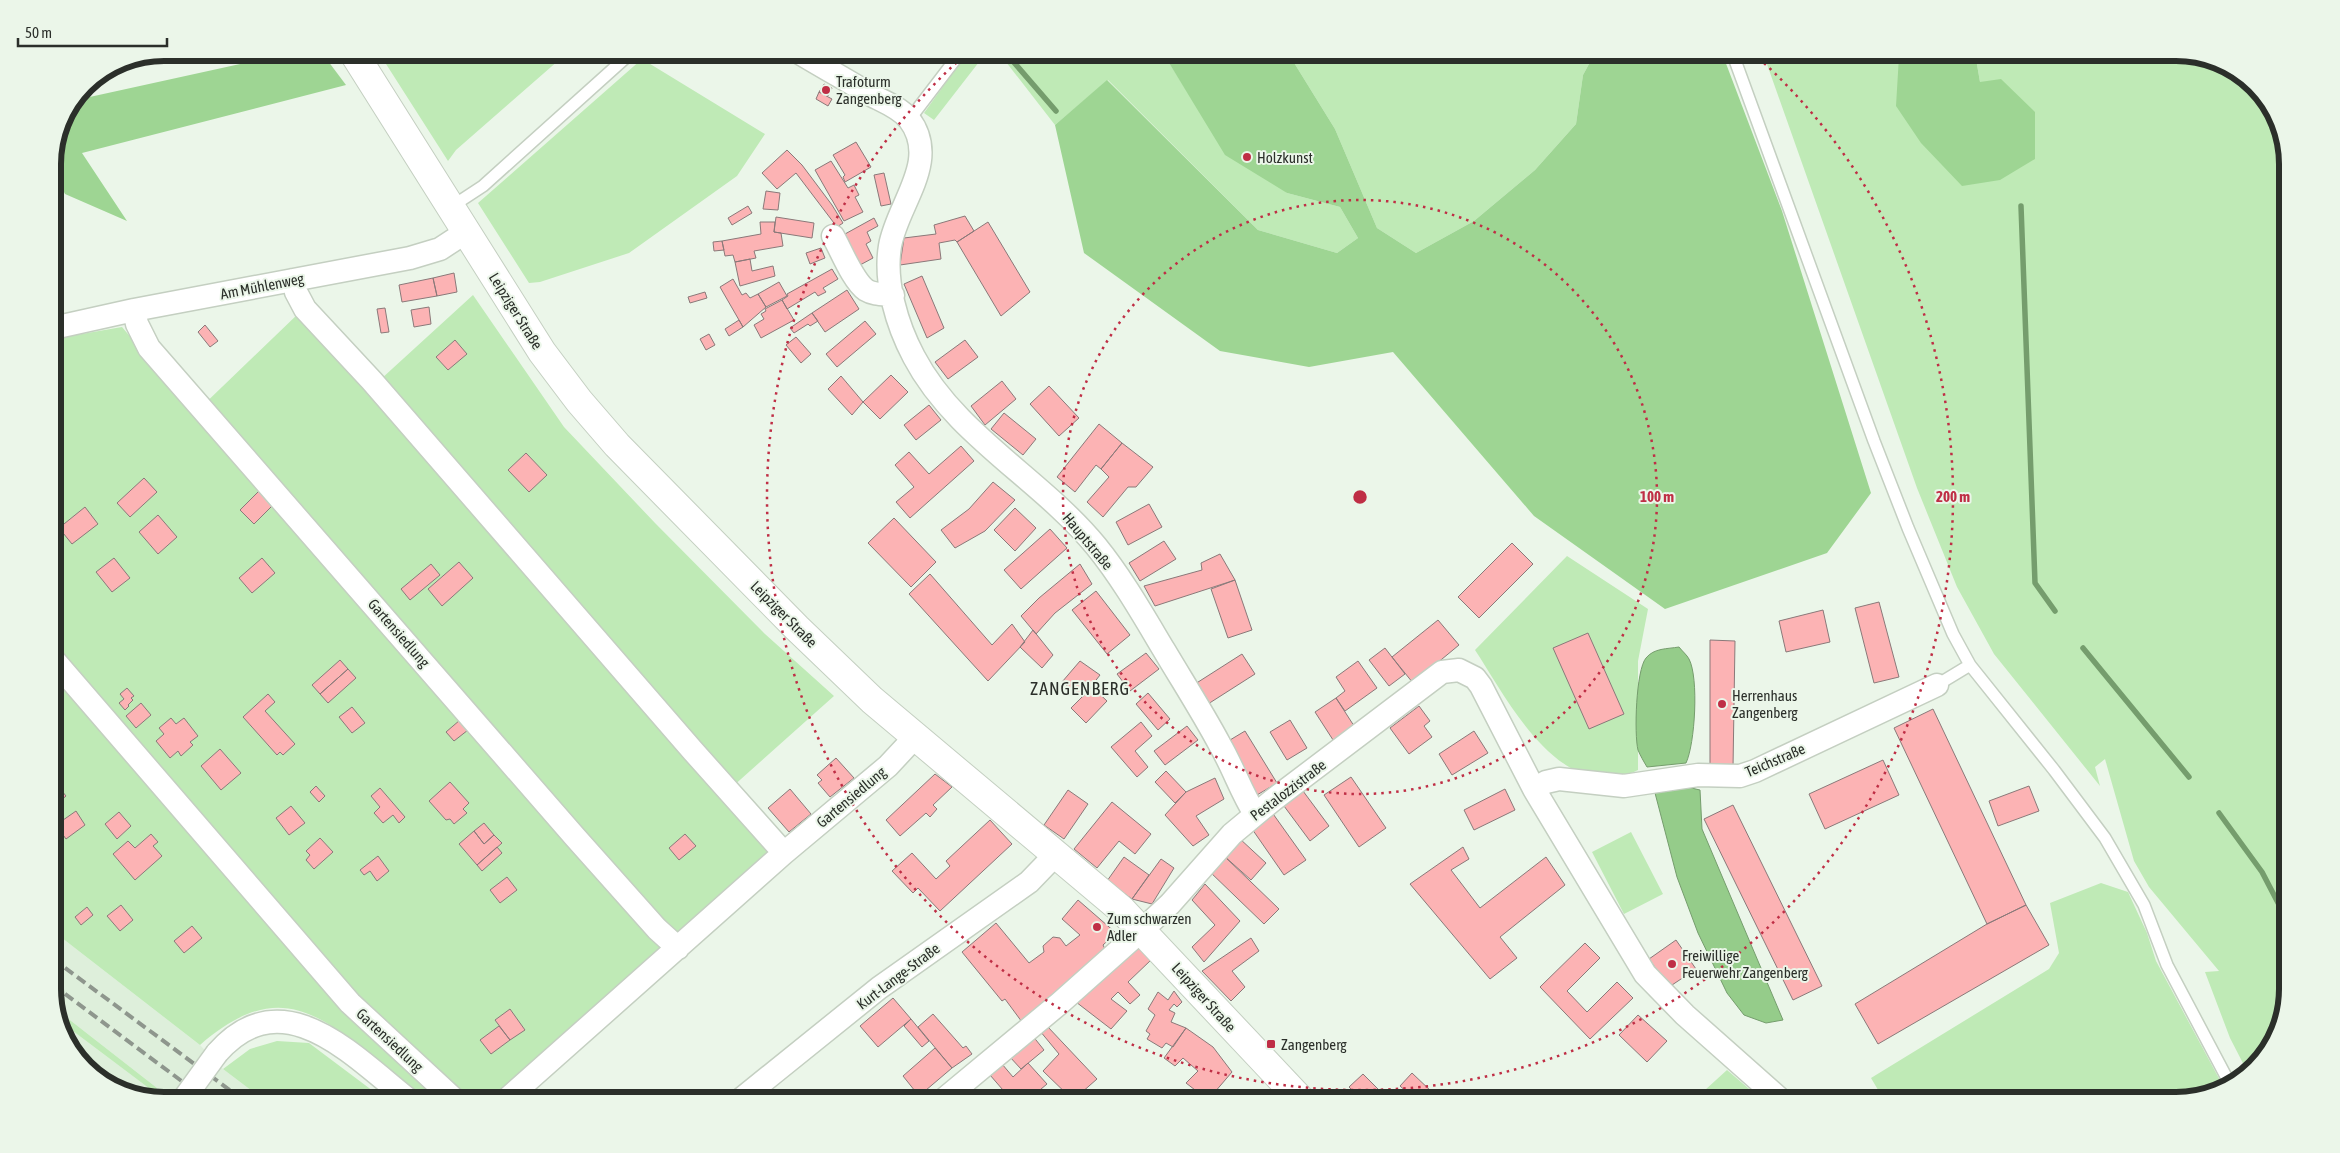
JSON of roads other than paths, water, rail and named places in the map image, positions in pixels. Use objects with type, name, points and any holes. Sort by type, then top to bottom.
[{"type":"street","name":"Leipziger Straße","points":[[359,61],[546,358],[596,423],[797,628],[872,700],[1057,854],[1142,930],[1294,1092]]},
{"type":"street","points":[[813,61],[894,108],[910,120]]},
{"type":"street","name":"Hauptstraße","points":[[910,120],[918,140],[920,164],[890,245],[890,273],[900,325],[913,356],[932,386],[982,438],[1068,515],[1110,565],[1220,744],[1255,814]]},
{"type":"street","name":"Am Mühlenweg","points":[[61,326],[134,310],[431,253],[446,246],[466,232]]},
{"type":"street","points":[[833,236],[858,281],[866,290],[876,294],[893,295]]},
{"type":"street","points":[[293,280],[296,292],[305,309],[372,381],[784,853]]},
{"type":"street","name":"Gartensiedlung","points":[[134,310],[137,324],[149,348],[576,837],[678,948]]},
{"type":"street","name":"Gartensiedlung","points":[[61,668],[350,1003],[446,1092]]},
{"type":"street","name":"Pestalozzistraße","points":[[1142,930],[1170,904],[1210,857],[1255,814],[1392,712],[1433,678],[1450,670],[1468,673],[1481,686],[1534,789]]},
{"type":"street","name":"Teichstraße","points":[[1534,789],[1546,782],[1559,779],[1624,786],[1698,775],[1740,776],[1755,771],[1937,685]]},
{"type":"street","name":"Gartensiedlung","points":[[515,1092],[784,853],[888,766],[915,737]]},
{"type":"street","points":[[1534,789],[1645,974],[1684,1015],[1772,1092]]},
{"type":"street","name":"Kurt-Lange-Straße","points":[[750,1092],[879,988],[1029,882],[1057,854]]},
{"type":"street","points":[[953,1092],[1142,930]]},
{"type":"street","points":[[189,1092],[217,1053],[233,1036],[244,1029],[270,1022],[293,1022],[316,1031],[346,1050],[399,1092]]},
{"type":"lane","points":[[450,208],[483,186],[622,61]]},
{"type":"lane","points":[[910,120],[954,61]]},
{"type":"lane","points":[[1735,61],[1908,528],[1945,617],[1970,665],[2054,770],[2105,838],[2144,905],[2166,965],[2227,1078]]},
{"type":"lane","name":"Teichstraße","points":[[1937,685],[1970,665]]},
{"type":"waterway","points":[[1013,61],[1056,111]]},
{"type":"waterway","points":[[2021,206],[2035,583],[2055,611]]},
{"type":"waterway","points":[[2083,648],[2189,777]]},
{"type":"waterway","points":[[2219,813],[2262,872],[2279,905]]},
{"type":"railway","points":[[61,965],[232,1092]]},
{"type":"railway","points":[[61,991],[196,1092]]},
{"type":"place","name":"Trafoturm Zangenberg","points":[[826,90]]},
{"type":"place","name":"Holzkunst","points":[[1247,157]]},
{"type":"place","name":"Herrenhaus Zangenberg","points":[[1722,704]]},
{"type":"place","name":"Zum schwarzen Adler","points":[[1097,927]]},
{"type":"place","name":"Freiwillige Feuerwehr Zangenberg","points":[[1672,964]]},
{"type":"place","name":"Zangenberg","points":[[1271,1044]]},
{"type":"district","name":"ZANGENBERG","points":[[1080,688]]}]
